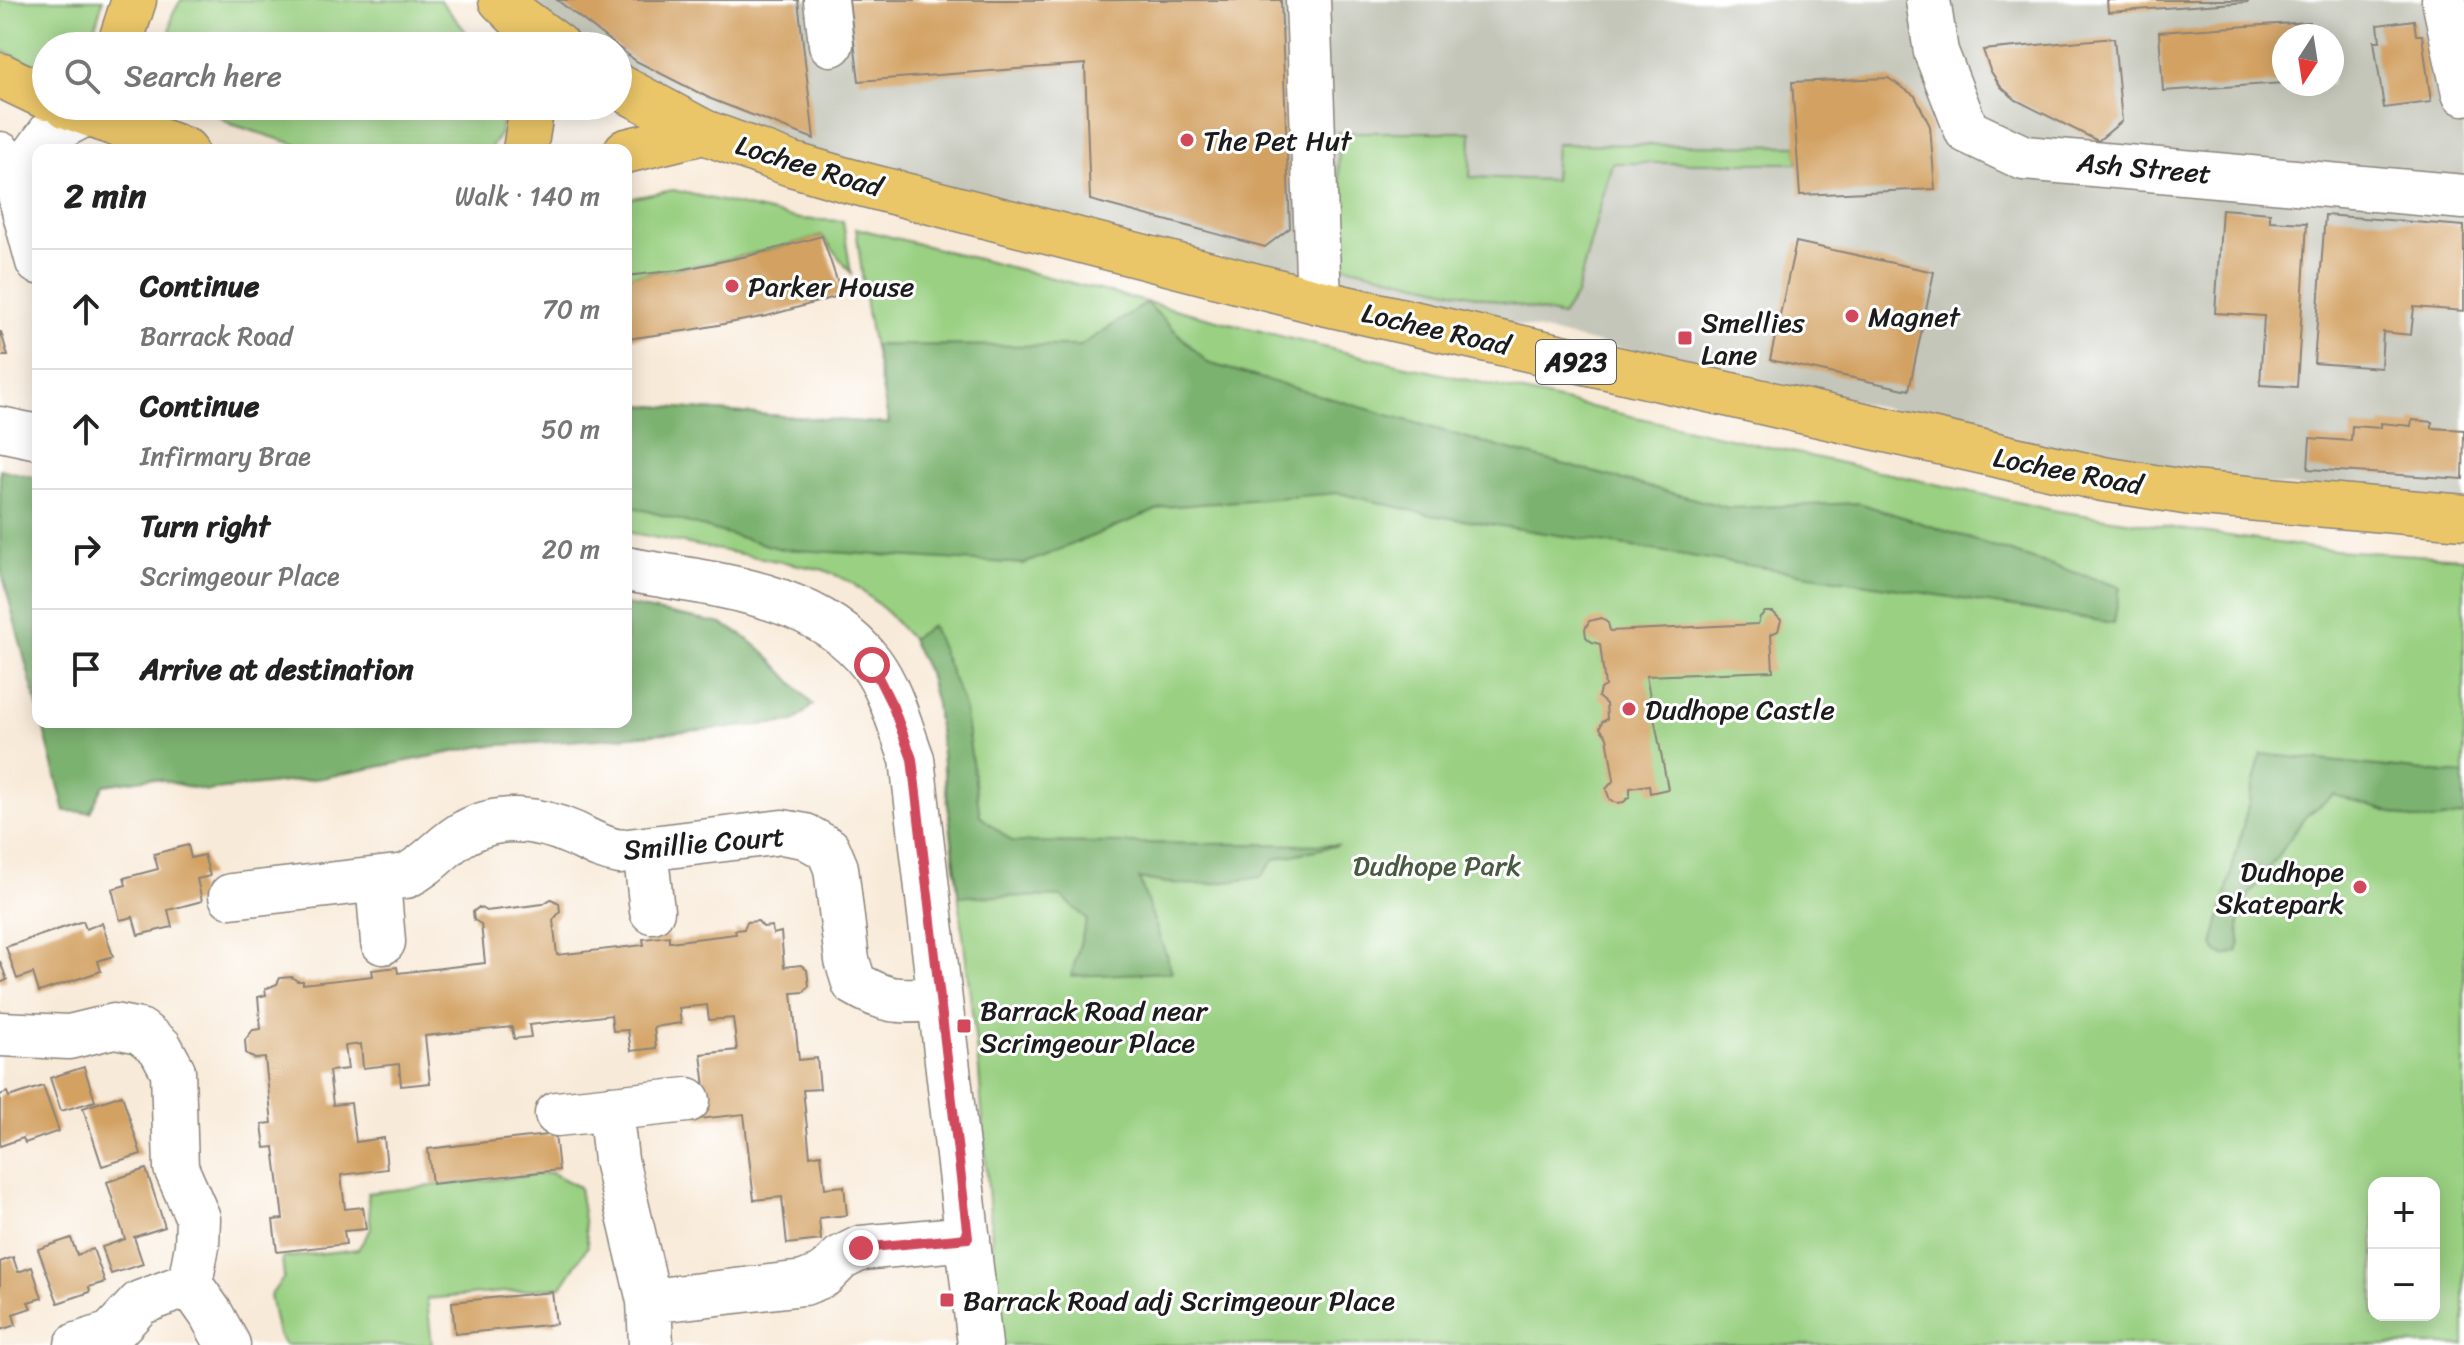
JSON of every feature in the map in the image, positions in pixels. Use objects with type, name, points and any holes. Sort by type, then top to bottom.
[{"type":"main road","points":[[124,32],[134,0]]},
{"type":"main road","points":[[513,20],[534,32]]},
{"type":"main road","points":[[0,75],[32,90]]},
{"type":"main road","name":"Lochee Road","points":[[632,93],[704,132],[791,164],[1319,302],[1870,429],[2103,479],[2191,493],[2464,517]]},
{"type":"main road","points":[[117,120],[164,133]]},
{"type":"main road","points":[[526,144],[530,120]]},
{"type":"main road","name":"Lochee Road","points":[[632,150],[704,132]]},
{"type":"street","points":[[826,0],[831,44]]},
{"type":"street","points":[[1308,0],[1319,302]]},
{"type":"street","name":"Ash Street","points":[[1928,0],[1936,52],[1967,131],[2024,158],[2464,197]]},
{"type":"street","points":[[2444,0],[2464,93]]},
{"type":"street","points":[[36,144],[51,132],[58,120]]},
{"type":"street","points":[[32,147],[8,167],[32,243]]},
{"type":"street","points":[[0,429],[32,436]]},
{"type":"street","points":[[632,570],[749,593],[796,606],[840,631],[872,665],[893,707],[912,759],[980,1345]]},
{"type":"street","name":"Smillie Court","points":[[231,896],[406,876],[425,867],[464,833],[489,822],[518,819],[547,823],[600,849],[620,852],[782,832],[805,836],[828,849],[836,868],[847,960],[854,983],[894,1002],[939,999]]},
{"type":"street","points":[[645,849],[652,911]]},
{"type":"street","points":[[378,881],[383,942]]},
{"type":"street","points":[[0,1034],[69,1037],[114,1026],[140,1031],[160,1047],[173,1071],[176,1168],[198,1218],[190,1284],[228,1345]]},
{"type":"street","points":[[557,1114],[688,1100]]},
{"type":"street","points":[[610,1108],[616,1160],[649,1301],[651,1345]]},
{"type":"street","points":[[649,1301],[804,1283],[824,1275],[841,1258],[861,1248],[968,1238]]},
{"type":"street","points":[[77,1345],[111,1334],[140,1303],[190,1284]]},
{"type":"shaded area","points":[[501,0],[2464,0],[2464,502],[2189,477],[828,169],[632,92],[632,32],[541,32]]},
{"type":"green space","points":[[0,0],[103,0],[95,32],[32,32],[32,64],[0,49]]},
{"type":"green space","points":[[181,0],[440,0],[466,32],[170,32],[172,15]]},
{"type":"green space","points":[[225,120],[503,120],[493,144],[294,144]]},
{"type":"green space","points":[[1338,132],[1471,132],[1470,177],[1554,180],[1556,144],[1797,146],[1798,163],[1612,163],[1576,295],[1562,316],[1341,265]]},
{"type":"green space","points":[[673,190],[800,219],[843,221],[851,273],[822,236],[725,260],[632,275],[632,198]]},
{"type":"green space","name":"Dudhope Park","points":[[856,228],[1339,351],[2057,511],[2319,549],[2464,558],[2464,1345],[1000,1345],[979,1071],[936,704],[928,673],[911,639],[885,610],[851,582],[824,570],[632,533],[632,404],[889,424],[867,312]]},
{"type":"green space","points":[[1147,303],[1208,363],[1506,449],[1729,508],[1859,503],[2120,587],[2114,623],[1431,515],[1339,493],[1164,507],[1024,564],[781,549],[632,507],[632,404],[889,424],[874,345],[1080,346]]},
{"type":"green space","points":[[0,469],[32,477],[32,686],[0,566]]},
{"type":"green space","points":[[632,606],[722,624],[736,631],[771,660],[813,705],[794,722],[484,746],[322,778],[207,791],[151,778],[104,785],[90,812],[65,811],[44,728],[632,728]]},
{"type":"green space","points":[[932,626],[964,706],[980,816],[1013,842],[1339,845],[1275,859],[1261,877],[1200,884],[1139,878],[1172,972],[1071,976],[1087,919],[1062,897],[959,896],[936,704],[928,673],[911,639]]},
{"type":"green space","points":[[2261,754],[2464,775],[2464,815],[2415,820],[2334,795],[2306,816],[2248,897],[2239,922],[2237,952],[2225,956],[2217,952],[2213,945]]},
{"type":"green space","points":[[552,1173],[579,1187],[588,1246],[561,1287],[427,1299],[432,1345],[285,1345],[278,1335],[270,1296],[284,1277],[282,1258],[358,1249],[371,1229],[367,1193]]},
{"type":"building","points":[[557,0],[798,0],[814,139],[711,99],[636,61],[632,58],[632,32],[598,32]]},
{"type":"building","name":"The Pet Hut","points":[[849,0],[1281,0],[1290,228],[1265,247],[1090,200],[1085,64],[859,81]]},
{"type":"building","points":[[2107,0],[2248,0],[2248,2],[2108,12]]},
{"type":"building","points":[[2414,20],[2416,35],[2422,35],[2431,102],[2384,108],[2374,41],[2380,41],[2378,25]]},
{"type":"building","points":[[2272,24],[2272,84],[2163,91],[2159,32]]},
{"type":"building","points":[[2114,38],[2122,121],[2098,141],[2016,100],[2001,87],[1990,70],[1983,50]]},
{"type":"building","points":[[1888,78],[1915,96],[1930,126],[1935,189],[1800,195],[1792,82]]},
{"type":"building","points":[[2222,209],[2270,213],[2270,221],[2307,223],[2297,387],[2260,385],[2264,316],[2215,313]]},
{"type":"building","points":[[2325,215],[2464,226],[2464,311],[2414,307],[2411,335],[2383,332],[2381,368],[2314,363]]},
{"type":"building","name":"Parker House","points":[[822,236],[842,295],[767,316],[632,338],[632,275],[680,270]]},
{"type":"building","name":"Magnet","points":[[1796,242],[1934,272],[1909,390],[1770,360]]},
{"type":"building","points":[[1,332],[8,356],[0,356]]},
{"type":"building","points":[[2412,420],[2432,422],[2432,428],[2464,430],[2463,479],[2308,469],[2310,438],[2351,441],[2352,426],[2381,428],[2381,423],[2411,426]]},
{"type":"building","name":"Dudhope Castle","points":[[1765,612],[1773,612],[1781,620],[1778,631],[1771,634],[1773,671],[1646,676],[1668,789],[1650,793],[1649,785],[1630,788],[1630,796],[1624,802],[1610,800],[1606,789],[1614,780],[1607,737],[1600,728],[1607,719],[1606,704],[1598,697],[1600,689],[1605,686],[1600,644],[1586,637],[1585,629],[1589,621],[1601,618],[1608,623],[1610,631],[1758,624]]},
{"type":"building","points":[[188,845],[191,858],[204,855],[210,876],[197,879],[202,901],[168,910],[172,927],[138,935],[133,917],[120,920],[112,889],[126,885],[124,878],[158,869],[154,854]]},
{"type":"building","points":[[551,899],[559,903],[560,912],[553,920],[557,955],[644,945],[643,939],[669,936],[669,942],[736,934],[735,930],[744,929],[747,922],[758,921],[763,927],[772,926],[773,934],[781,932],[784,967],[801,965],[807,970],[809,986],[804,992],[792,993],[799,1060],[817,1058],[820,1089],[803,1090],[810,1156],[821,1154],[825,1188],[844,1186],[847,1215],[819,1218],[821,1240],[787,1244],[782,1197],[754,1200],[744,1114],[699,1119],[695,1088],[705,1087],[701,1054],[737,1050],[733,1018],[709,1020],[707,1005],[679,1008],[681,1023],[654,1027],[656,1048],[631,1051],[628,1030],[613,1031],[611,1015],[529,1025],[531,1037],[514,1039],[512,1027],[425,1036],[430,1083],[401,1086],[399,1064],[363,1068],[361,1044],[345,1046],[348,1069],[329,1071],[333,1105],[351,1103],[356,1142],[384,1138],[387,1169],[341,1175],[345,1209],[363,1207],[366,1229],[344,1231],[346,1244],[277,1252],[273,1220],[283,1219],[274,1147],[265,1148],[262,1124],[272,1123],[265,1058],[255,1059],[246,1053],[245,1040],[253,1030],[261,1029],[258,997],[266,995],[265,989],[277,984],[280,978],[292,977],[303,981],[303,984],[373,976],[372,970],[397,967],[398,973],[485,963],[481,924],[474,920],[473,912],[479,907],[486,911],[543,904]]},
{"type":"building","points":[[83,921],[86,929],[102,923],[113,956],[98,961],[101,971],[39,992],[33,973],[17,979],[6,947]]},
{"type":"building","points":[[0,961],[7,980],[0,983]]},
{"type":"building","points":[[84,1067],[95,1101],[61,1111],[50,1078]]},
{"type":"building","points":[[43,1086],[59,1131],[25,1143],[23,1138],[0,1146],[0,1095],[7,1092],[9,1097]]},
{"type":"building","points":[[122,1095],[141,1154],[102,1166],[83,1108]]},
{"type":"building","points":[[555,1134],[559,1170],[432,1184],[428,1149]]},
{"type":"building","points":[[146,1169],[165,1227],[134,1237],[143,1264],[111,1274],[102,1247],[125,1239],[107,1182]]},
{"type":"building","points":[[71,1238],[77,1255],[93,1249],[105,1282],[89,1287],[90,1292],[58,1303],[38,1249]]},
{"type":"building","points":[[13,1257],[18,1272],[32,1267],[42,1298],[28,1302],[31,1308],[13,1314],[16,1325],[0,1330],[0,1262]]},
{"type":"building","points":[[552,1292],[556,1324],[455,1334],[452,1302]]},
{"type":"place","name":"The Pet Hut","points":[[1187,140]]},
{"type":"place","name":"Parker House","points":[[732,286]]},
{"type":"place","name":"Magnet","points":[[1852,316]]},
{"type":"place","name":"Smellies Lane","points":[[1685,338]]},
{"type":"place","name":"Dudhope Castle","points":[[1629,709]]},
{"type":"place","name":"Dudhope Skatepark","points":[[2360,887]]},
{"type":"place","name":"Barrack Road near Scrimgeour Place","points":[[964,1026]]},
{"type":"place","name":"Barrack Road adj Scrimgeour Place","points":[[947,1300]]},
{"type":"route","points":[[861,1248],[968,1238],[912,759],[893,707],[872,665]]}]
